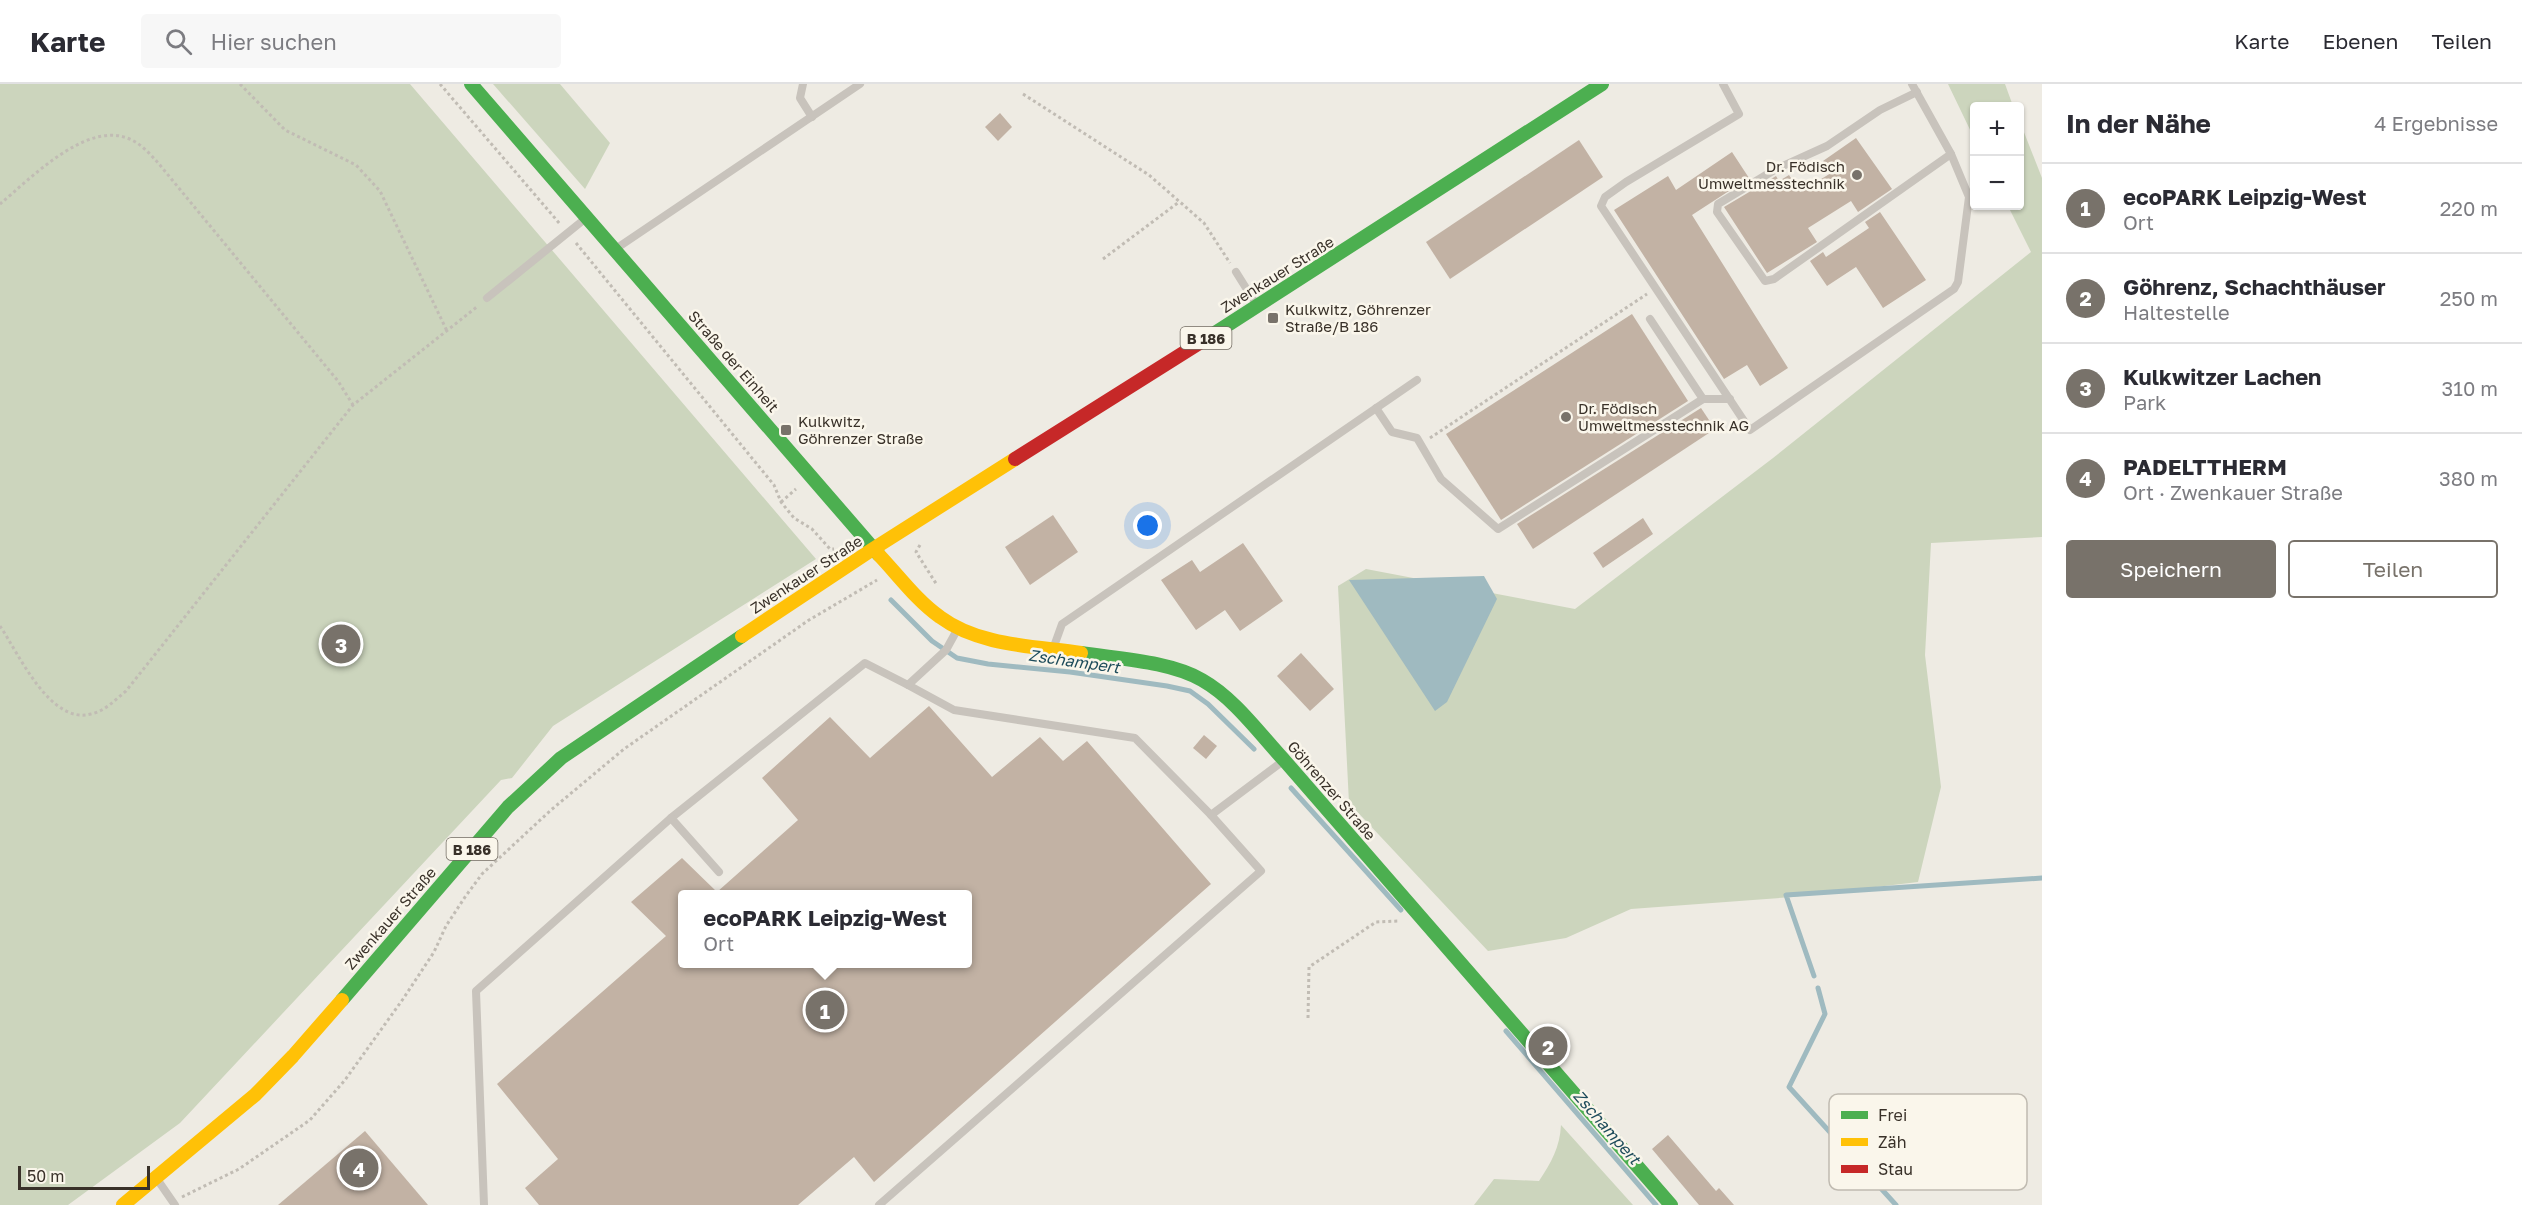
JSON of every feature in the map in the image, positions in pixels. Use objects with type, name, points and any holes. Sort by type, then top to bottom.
[{"type":"main road","name":"Straße der Einheit","points":[[471,84],[873,549]]},
{"type":"main road","name":"Zwenkauer Straße","points":[[133,1202],[156,1179],[255,1095],[285,1064],[508,807],[561,758],[873,549],[1602,84]]},
{"type":"main road","name":"Göhrenzer Straße","points":[[873,549],[938,616],[958,629],[983,638],[1173,668],[1201,679],[1223,694],[1284,760],[1671,1205]]},
{"type":"lane","points":[[803,84],[800,98],[812,117]]},
{"type":"lane","points":[[616,249],[860,84]]},
{"type":"lane","points":[[1723,84],[1739,114],[1626,182],[1605,197],[1601,206],[1750,430],[1954,289],[1958,282],[1969,197],[1951,154],[1912,84]]},
{"type":"lane","points":[[1917,92],[1880,110],[1827,146],[1767,175],[1718,204],[1717,212],[1765,281],[1774,279],[1951,154]]},
{"type":"lane","points":[[487,298],[587,218]]},
{"type":"lane","points":[[1236,272],[1257,306]]},
{"type":"lane","points":[[1650,318],[1703,399]]},
{"type":"lane","points":[[1053,650],[1062,624],[1417,380]]},
{"type":"lane","points":[[1376,408],[1392,432],[1417,438],[1441,479],[1498,529],[1703,399],[1730,399]]},
{"type":"lane","points":[[908,685],[945,650],[958,629]]},
{"type":"lane","points":[[484,1205],[476,991],[671,818],[865,663],[954,710],[1135,738],[1211,814],[1261,871],[879,1205]]},
{"type":"lane","points":[[1211,814],[1284,760]]},
{"type":"lane","points":[[671,818],[719,872]]},
{"type":"lane","points":[[156,1179],[174,1204]]},
{"type":"path","points":[[240,84],[285,130],[356,165],[380,191],[447,331]]},
{"type":"path","points":[[440,84],[567,233],[774,485],[781,502],[794,518],[812,529],[830,549]]},
{"type":"path","points":[[1023,94],[1149,175],[1204,223],[1236,272]]},
{"type":"path","points":[[0,204],[75,145],[112,134],[128,138],[144,148],[159,164],[338,381],[352,405]]},
{"type":"path","points":[[1103,259],[1179,202]]},
{"type":"path","points":[[1421,444],[1656,288]]},
{"type":"path","points":[[0,626],[45,694],[58,708],[74,715],[91,714],[108,707],[126,691],[352,405],[487,298]]},
{"type":"path","points":[[781,502],[796,488],[795,481]]},
{"type":"path","points":[[174,1204],[239,1169],[310,1120],[345,1080],[403,999],[435,952],[446,926],[482,874],[551,810],[624,749],[809,620],[855,591],[919,559]]},
{"type":"path","points":[[1308,1018],[1309,967],[1376,922],[1402,921],[1419,915]]},
{"type":"green space","points":[[0,84],[410,84],[816,559],[553,726],[512,778],[501,780],[180,1123],[68,1205],[0,1205]]},
{"type":"green space","points":[[493,84],[560,84],[610,143],[585,189]]},
{"type":"green space","points":[[1948,84],[2005,84],[2012,102],[1970,102],[1970,130]]},
{"type":"green space","points":[[2024,132],[2042,178],[2042,537],[1931,543],[1925,655],[1941,787],[1918,882],[1792,897],[1631,909],[1566,938],[1488,951],[1349,803],[1338,586],[1366,569],[1575,609],[1773,458],[2031,252],[2010,210],[2024,210]]},
{"type":"green space","points":[[1561,1125],[1633,1205],[1474,1205],[1494,1179],[1539,1181],[1554,1154]]},
{"type":"water","points":[[1484,576],[1497,599],[1447,702],[1435,711],[1349,580]]},
{"type":"building","points":[[1000,113],[1012,127],[998,141],[985,127]]},
{"type":"building","points":[[1856,138],[1892,189],[1858,212],[1851,201],[1808,228],[1817,242],[1767,273],[1724,207],[1776,176],[1779,181],[1789,175],[1800,192],[1831,173],[1823,161]]},
{"type":"building","points":[[1579,140],[1603,177],[1450,279],[1426,242]]},
{"type":"building","points":[[1732,152],[1749,178],[1692,215],[1788,368],[1760,386],[1747,365],[1724,379],[1614,210],[1668,176],[1676,190]]},
{"type":"building","points":[[1880,212],[1926,280],[1883,308],[1856,267],[1827,286],[1810,261],[1823,252],[1826,257],[1869,228],[1865,222]]},
{"type":"building","name":"Dr. Födisch Umweltmesstechnik AG","points":[[1632,314],[1688,401],[1501,520],[1446,434]]},
{"type":"building","points":[[1701,408],[1715,429],[1533,549],[1517,524]]},
{"type":"building","points":[[1053,515],[1078,552],[1030,585],[1005,547]]},
{"type":"building","points":[[1643,518],[1653,534],[1603,568],[1593,553]]},
{"type":"building","points":[[1243,543],[1283,601],[1240,631],[1225,610],[1196,630],[1161,580],[1192,560],[1200,572]]},
{"type":"building","points":[[1301,653],[1334,689],[1310,711],[1277,676]]},
{"type":"building","points":[[929,706],[992,777],[1040,737],[1063,761],[1087,741],[1211,884],[874,1182],[854,1157],[798,1205],[539,1205],[525,1188],[558,1159],[497,1084],[666,936],[631,902],[682,858],[715,890],[678,890],[678,968],[972,968],[972,890],[719,890],[798,820],[762,778],[830,717],[870,758]]},
{"type":"building","points":[[1204,735],[1217,746],[1206,759],[1193,748]]},
{"type":"building","points":[[365,1131],[428,1205],[278,1205]]},
{"type":"building","points":[[1668,1135],[1716,1191],[1719,1188],[1734,1205],[1699,1205],[1652,1149]]},
{"type":"waterway","name":"Zschampert","points":[[891,600],[932,641],[957,658],[988,664],[1070,672],[1190,691],[1208,704],[1254,749]]},
{"type":"waterway","name":"Zschampert","points":[[1291,788],[1401,910]]},
{"type":"waterway","points":[[1814,976],[1786,895],[2042,878]]},
{"type":"waterway","points":[[1818,988],[1825,1014],[1789,1087],[1829,1131]]},
{"type":"waterway","name":"Zschampert","points":[[1506,1031],[1656,1205]]},
{"type":"waterway","points":[[1882,1190],[1896,1205]]},
{"type":"traffic: fast","points":[[471,84],[879,555]]},
{"type":"traffic: fast","points":[[1212,335],[1602,84]]},
{"type":"traffic: fast","points":[[342,1000],[508,807],[561,758],[742,636]]},
{"type":"traffic: fast","points":[[1081,653],[1174,669],[1202,680],[1225,696],[1256,728],[1671,1205]]},
{"type":"traffic: slow","points":[[742,636],[1015,459]]},
{"type":"traffic: slow","points":[[879,555],[923,603],[955,627],[1008,643],[1081,653]]},
{"type":"traffic: slow","points":[[123,1205],[255,1095],[342,1000]]},
{"type":"traffic: jam","points":[[1015,459],[1212,335]]},
{"type":"place","name":"Dr. Födisch Umweltmesstechnik","points":[[1857,175]]},
{"type":"place","name":"Kulkwitz, Göhrenzer Straße/B 186","points":[[1273,318]]},
{"type":"place","name":"Dr. Födisch Umweltmesstechnik AG","points":[[1566,417]]},
{"type":"place","name":"Kulkwitz, Göhrenzer Straße","points":[[786,430]]},
{"type":"place","name":"Kulkwitzer Lachen","points":[[341,644]]},
{"type":"place","name":"ecoPARK Leipzig-West","points":[[825,1010]]},
{"type":"place","name":"Göhrenz, Schachthäuser","points":[[1548,1046]]},
{"type":"place","name":"PADELTTHERM","points":[[359,1168]]}]
